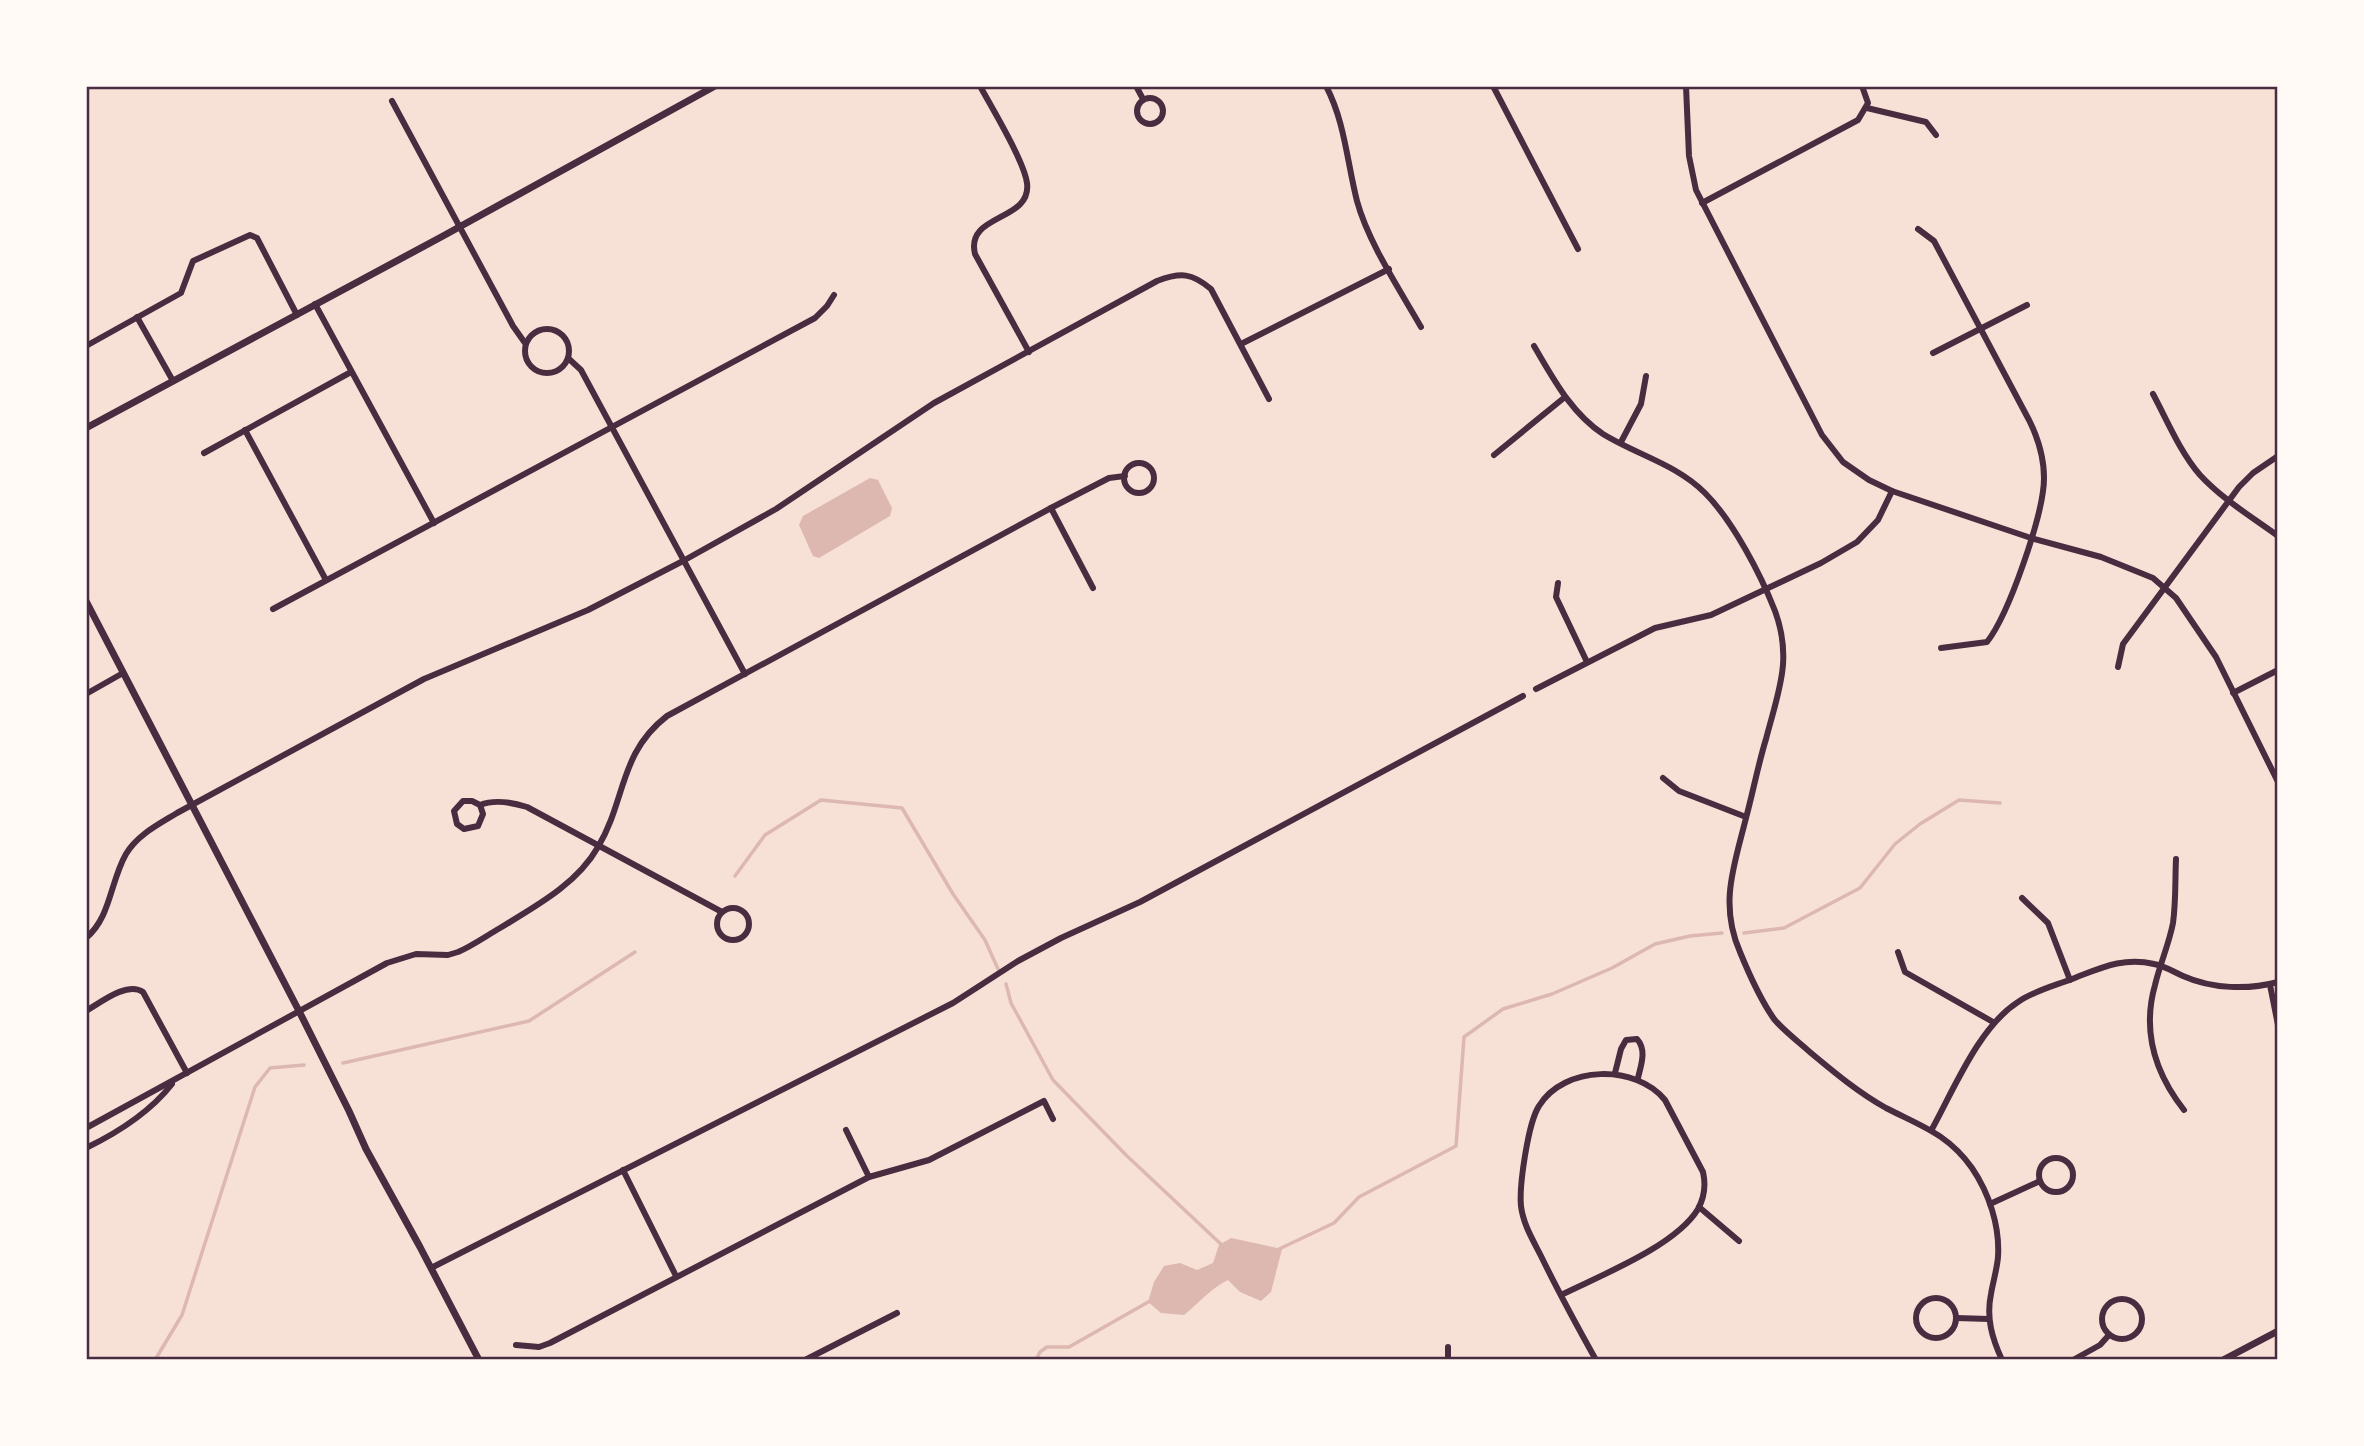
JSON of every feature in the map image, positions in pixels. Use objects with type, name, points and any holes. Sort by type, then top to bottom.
[{"type":"street","points":[[86,428],[715,86]]},
{"type":"street","points":[[980,86],[1022,167],[1027,192],[1016,209],[980,228],[973,245],[975,254],[1029,352]]},
{"type":"street","points":[[1136,86],[1143,99]]},
{"type":"street","points":[[1326,86],[1342,125],[1357,202],[1365,224],[1421,327]]},
{"type":"street","points":[[1493,86],[1578,248]]},
{"type":"street","points":[[1686,86],[1691,171],[1702,203],[1822,435],[1843,463],[1892,491],[2031,538],[2101,557],[2153,578],[2176,598],[2216,657],[2278,782]]},
{"type":"street","points":[[1702,203],[1853,125],[1867,108],[1868,98],[1862,86]]},
{"type":"street","points":[[1153,98],[1163,107],[1162,117],[1156,123],[1147,124],[1139,119],[1136,110],[1143,99],[1153,98]]},
{"type":"street","points":[[392,101],[513,326],[525,343],[526,360],[539,372],[556,371],[568,358]]},
{"type":"street","points":[[1867,108],[1926,122],[1936,135]]},
{"type":"street","points":[[1918,229],[1934,241],[2029,420],[2043,463],[2043,488],[2031,538],[1998,628],[1987,642],[1941,648]]},
{"type":"street","points":[[86,346],[181,293],[193,261],[250,234],[257,238],[297,315]]},
{"type":"street","points":[[1241,344],[1389,269]]},
{"type":"street","points":[[86,938],[103,917],[127,853],[149,830],[424,679],[588,610],[683,561],[776,509],[934,403],[1157,281],[1184,275],[1198,278],[1211,289],[1269,399]]},
{"type":"street","points":[[272,610],[815,318],[834,295]]},
{"type":"street","points":[[315,304],[434,523]]},
{"type":"street","points":[[1933,353],[2027,305]]},
{"type":"street","points":[[137,317],[173,381]]},
{"type":"street","points":[[525,343],[537,330],[554,329],[567,341],[568,358],[581,370],[744,674]]},
{"type":"street","points":[[1534,346],[1565,397],[1602,434],[1676,470],[1705,493],[1742,543],[1775,611],[1784,659],[1778,703],[1735,855],[1729,916],[1732,933],[1740,954],[1775,1019],[1863,1095],[1932,1129],[1970,1166],[1984,1188],[1997,1231],[1998,1258],[1989,1319],[1991,1334],[2001,1360]]},
{"type":"street","points":[[204,453],[351,372]]},
{"type":"street","points":[[1621,442],[1641,404],[1646,376]]},
{"type":"street","points":[[2153,394],[2189,460],[2206,481],[2278,536]]},
{"type":"street","points":[[1494,455],[1565,397]]},
{"type":"street","points":[[245,430],[326,580]]},
{"type":"street","points":[[2118,667],[2123,643],[2228,500],[2253,473],[2278,456]]},
{"type":"street","points":[[1141,463],[1150,467],[1154,480],[1146,491],[1137,492],[1126,485],[1125,476],[1129,468],[1141,463]]},
{"type":"street","points":[[86,1128],[401,957],[416,954],[448,955],[467,948],[556,892],[588,862],[600,845],[630,761],[645,736],[667,716],[1051,508],[1109,478],[1125,476]]},
{"type":"street","points":[[1536,689],[1655,628],[1711,615],[1857,542],[1878,520],[1892,491]]},
{"type":"street","points":[[1051,508],[1093,588]]},
{"type":"street","points":[[1559,583],[1556,597],[1587,662]]},
{"type":"street","points":[[86,600],[299,1010],[366,1149],[479,1360]]},
{"type":"street","points":[[2233,693],[2278,670]]},
{"type":"street","points":[[86,694],[123,673]]},
{"type":"street","points":[[431,1268],[953,1003],[1018,961],[1140,902],[1523,696]]},
{"type":"street","points":[[1663,778],[1679,791],[1746,817]]},
{"type":"street","points":[[472,800],[480,806],[483,814],[478,826],[464,829],[457,824],[453,816],[459,803],[472,800]]},
{"type":"street","points":[[480,806],[503,801],[527,807],[722,912],[736,908],[744,913],[749,927],[744,935],[735,940],[722,935],[717,921],[722,912]]},
{"type":"street","points":[[2176,859],[2172,925],[2152,996],[2150,1037],[2161,1076],[2184,1110]]},
{"type":"street","points":[[2022,898],[2048,923],[2070,980]]},
{"type":"street","points":[[1898,952],[1905,972],[1993,1022]]},
{"type":"street","points":[[1932,1129],[1993,1022],[2020,1000],[2094,969],[2122,961],[2161,965],[2189,978],[2218,986],[2251,987],[2278,982]]},
{"type":"street","points":[[2270,985],[2278,1025]]},
{"type":"street","points":[[86,1011],[128,988],[137,988],[143,992],[187,1073]]},
{"type":"street","points":[[1615,1073],[1623,1044],[1626,1040],[1637,1039],[1643,1050],[1638,1078]]},
{"type":"street","points":[[1561,1295],[1660,1244],[1693,1216],[1699,1207],[1705,1183],[1703,1172],[1665,1100],[1658,1090],[1638,1078],[1615,1073],[1584,1076],[1567,1083],[1542,1101],[1534,1116],[1520,1185],[1523,1219],[1561,1295],[1596,1360]]},
{"type":"street","points":[[86,1148],[114,1134],[143,1112],[168,1090],[175,1080]]},
{"type":"street","points":[[516,1345],[539,1347],[550,1343],[869,1177],[929,1160],[1044,1101],[1053,1119]]},
{"type":"street","points":[[846,1130],[869,1177]]},
{"type":"street","points":[[2051,1158],[2062,1159],[2073,1171],[2071,1182],[2063,1191],[2047,1190],[2039,1181],[2039,1170],[2051,1158]]},
{"type":"street","points":[[623,1170],[676,1276]]},
{"type":"street","points":[[1990,1204],[2039,1181]]},
{"type":"street","points":[[1699,1207],[1739,1241]]},
{"type":"street","points":[[1935,1297],[1952,1306],[1956,1318],[1951,1331],[1933,1338],[1921,1332],[1915,1320],[1918,1307],[1935,1297]]},
{"type":"street","points":[[2120,1299],[2138,1306],[2142,1318],[2139,1331],[2128,1339],[2109,1335],[2102,1317],[2108,1305],[2120,1299]]},
{"type":"street","points":[[805,1360],[897,1313]]},
{"type":"street","points":[[1956,1318],[1989,1319]]},
{"type":"street","points":[[2223,1360],[2278,1331]]},
{"type":"street","points":[[2073,1360],[2100,1345],[2109,1335]]},
{"type":"street","points":[[1448,1347],[1448,1360]]},
{"type":"shaded area","points":[[870,478],[878,480],[892,508],[890,516],[819,558],[813,556],[799,525],[803,516]]},
{"type":"shaded area","points":[[1231,1238],[1282,1249],[1271,1292],[1261,1301],[1240,1292],[1228,1280],[1184,1315],[1161,1313],[1148,1302],[1154,1282],[1164,1266],[1180,1263],[1197,1270],[1213,1263],[1219,1245]]},
{"type":"waterway","points":[[735,876],[765,835],[821,800],[902,808],[953,894],[985,940],[998,969]]},
{"type":"waterway","points":[[1744,933],[1784,928],[1860,888],[1895,844],[1920,824],[1959,800],[2000,803]]},
{"type":"waterway","points":[[1277,1250],[1334,1223],[1359,1197],[1456,1146],[1464,1037],[1503,1009],[1552,994],[1612,968],[1655,944],[1690,936],[1722,933]]},
{"type":"waterway","points":[[343,1063],[529,1021],[635,952]]},
{"type":"waterway","points":[[1006,984],[1011,1003],[1053,1080],[1126,1155],[1224,1247]]},
{"type":"waterway","points":[[155,1360],[182,1315],[255,1087],[270,1068],[304,1065]]},
{"type":"waterway","points":[[1036,1360],[1040,1352],[1047,1347],[1069,1347],[1150,1301]]}]
